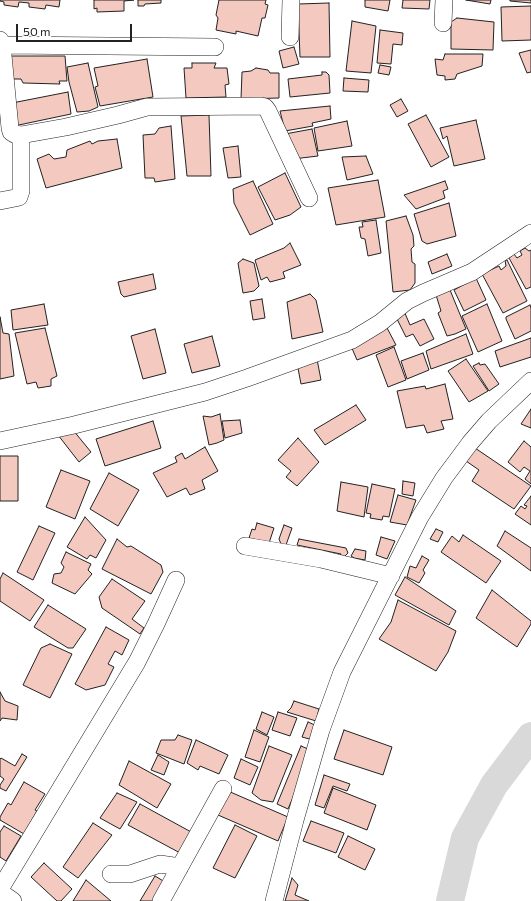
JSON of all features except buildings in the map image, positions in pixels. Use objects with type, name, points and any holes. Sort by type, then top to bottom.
[{"type":"street","points":[[290,37],[291,0]]},
{"type":"street","points":[[443,23],[444,0]]},
{"type":"street","points":[[215,47],[1,42],[10,128],[14,134],[21,135],[66,127],[147,107],[261,106],[265,107],[268,111],[309,198]]},
{"type":"street","points":[[0,201],[19,197],[21,191],[21,135]]},
{"type":"street","points":[[0,441],[74,425],[204,392],[352,340],[380,323],[407,301],[472,272],[531,233]]},
{"type":"street","points":[[274,901],[295,820],[321,730],[342,672],[420,517],[453,466],[489,421],[531,381]]},
{"type":"street","points":[[245,546],[322,559],[391,576]]},
{"type":"street","points":[[13,901],[0,891],[137,662],[176,580]]},
{"type":"street","points":[[161,901],[223,788]]},
{"type":"street","points":[[111,874],[130,874],[160,864],[180,867]]},
{"type":"waterway","points":[[450,901],[465,838],[494,785],[531,736]]}]
